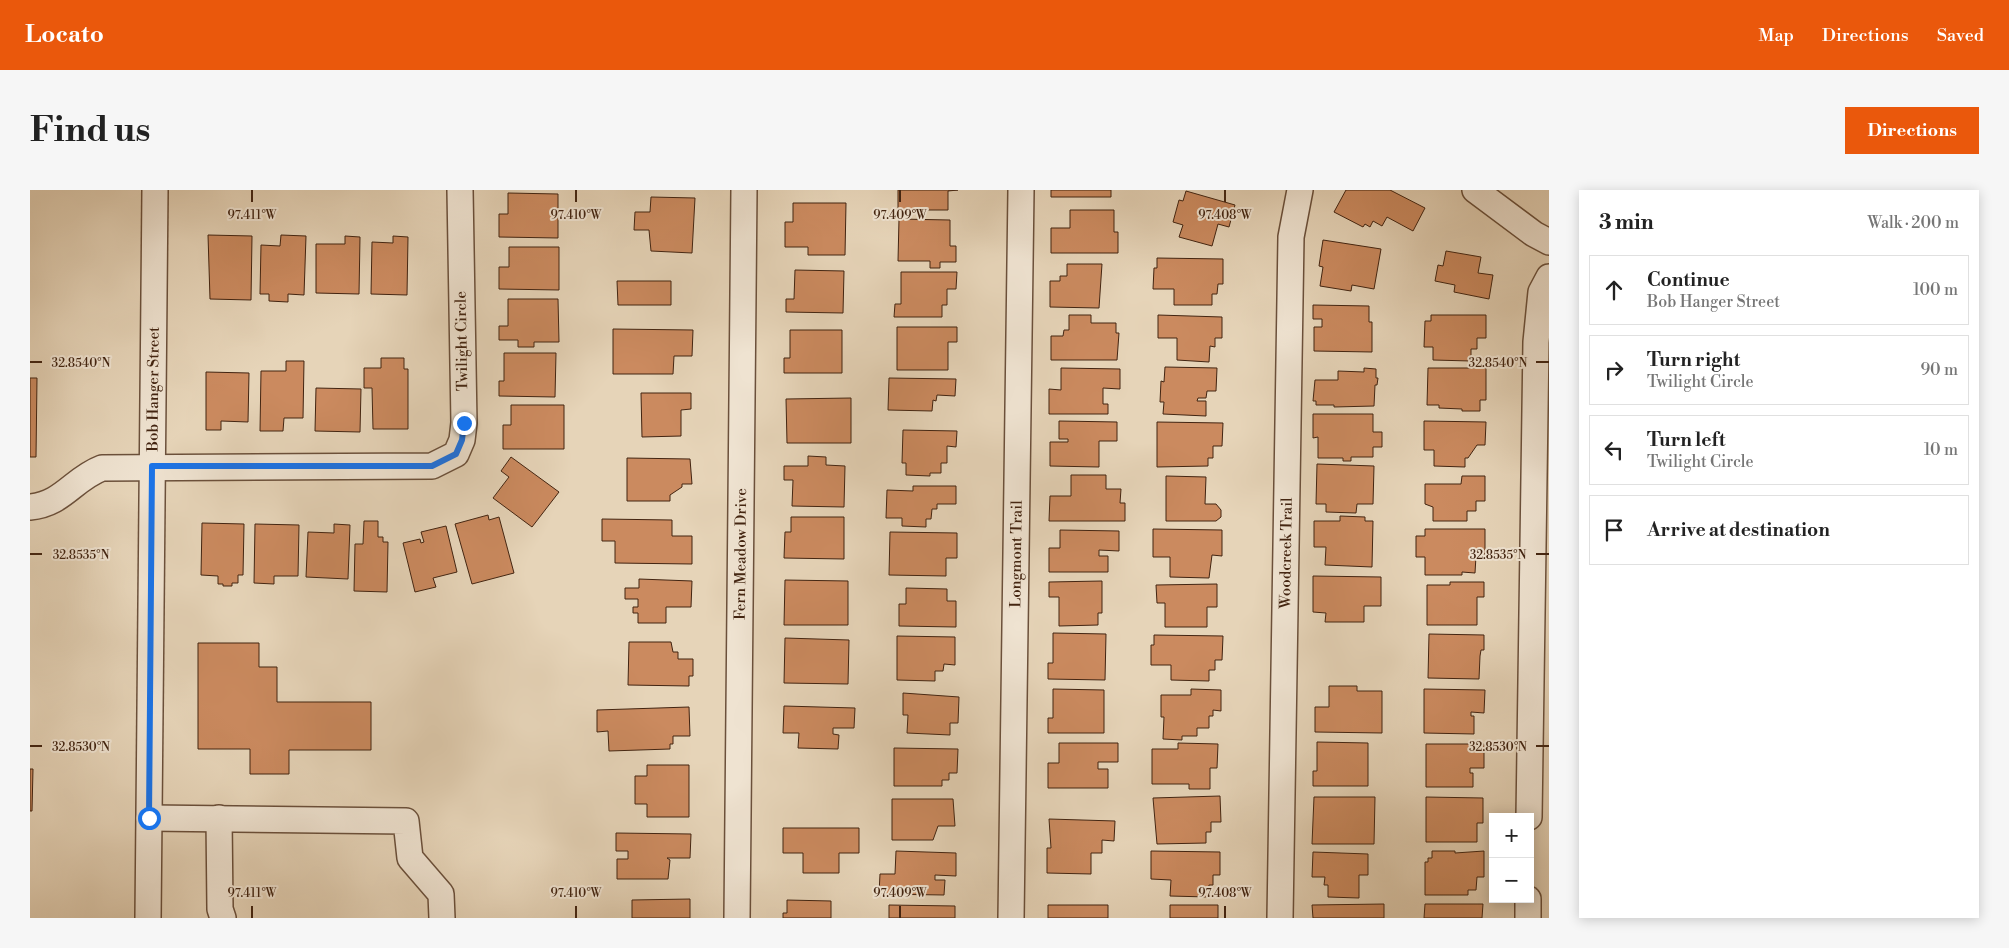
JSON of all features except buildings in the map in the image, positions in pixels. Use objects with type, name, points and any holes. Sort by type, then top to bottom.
[{"type":"street","name":"Bob Hanger Street","points":[[148,918],[155,190]]},
{"type":"street","name":"Twilight Circle","points":[[30,507],[55,501],[83,476],[102,468],[152,466],[432,466],[456,454],[462,440],[464,423],[460,190]]},
{"type":"street","name":"Fern Meadow Drive","points":[[737,918],[744,190]]},
{"type":"street","name":"Longmont Trail","points":[[1011,918],[1021,190]]},
{"type":"street","name":"Woodcreek Trail","points":[[1280,918],[1291,237],[1300,190]]},
{"type":"street","points":[[1475,190],[1534,234],[1549,242]]},
{"type":"street","points":[[1529,813],[1536,342],[1541,292],[1549,277]]},
{"type":"street","points":[[149,818],[406,821],[410,858],[441,894],[442,918]]},
{"type":"street","points":[[220,818],[220,909],[223,918]]},
{"type":"street","points":[[1528,903],[1528,918]]},
{"type":"route","points":[[149,818],[152,466],[432,466],[444,462],[456,454],[462,440],[464,423]]}]
